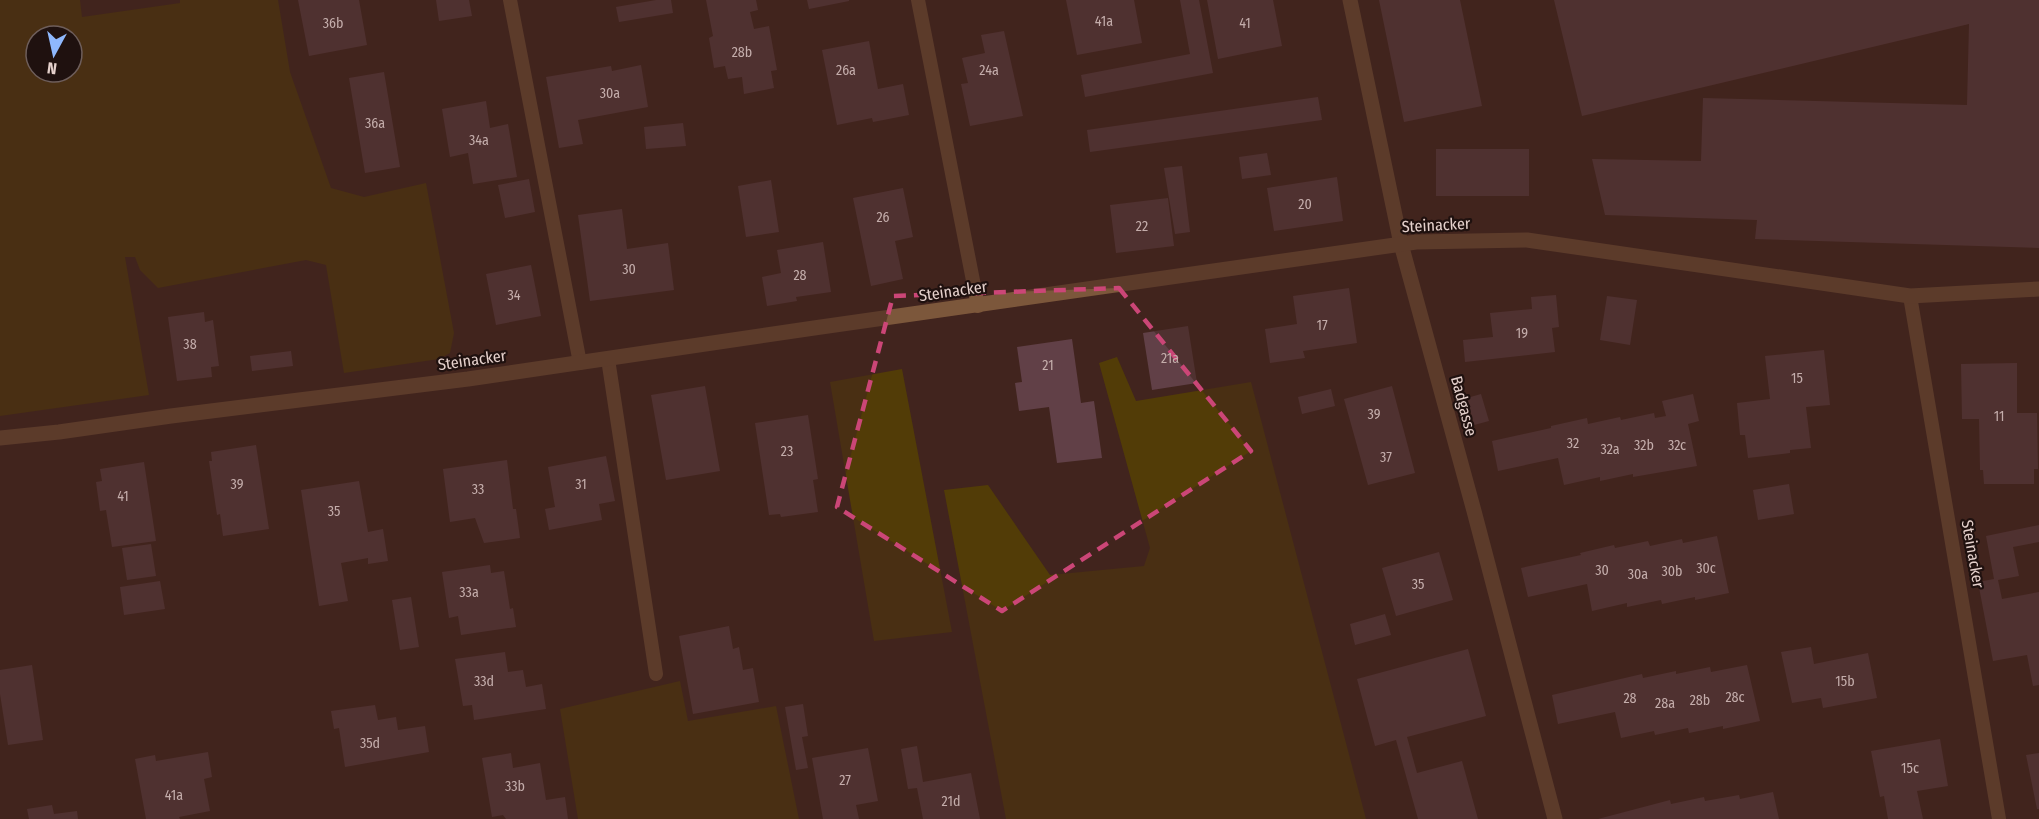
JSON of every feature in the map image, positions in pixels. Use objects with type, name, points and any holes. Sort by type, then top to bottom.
[{"type":"street","name":"Badgasse","points":[[1350,0],[1401,244],[1474,511],[1554,819]]},
{"type":"street","name":"Steinacker","points":[[0,438],[580,363],[1416,242],[1527,240],[1910,296],[2039,289]]},
{"type":"lane","points":[[510,0],[580,363]]},
{"type":"lane","points":[[918,0],[978,306]]},
{"type":"lane","name":"Steinacker","points":[[1910,296],[1999,819]]},
{"type":"lane","points":[[608,359],[656,674]]},
{"type":"highlighted area","points":[[1119,288],[1251,451],[1002,611],[837,507],[893,296]]},
{"type":"shaded area","points":[[0,0],[80,0],[82,17],[180,3],[180,0],[278,0],[290,72],[331,188],[364,197],[426,183],[454,333],[450,353],[439,359],[344,373],[326,265],[306,260],[158,288],[140,270],[135,257],[125,257],[149,395],[0,416]]},
{"type":"shaded area","points":[[1117,357],[1136,401],[1251,382],[1366,819],[1006,819],[944,490],[988,485],[1050,575],[1144,566],[1150,548],[1099,363]]},
{"type":"shaded area","points":[[902,369],[952,632],[874,641],[830,382]]},
{"type":"shaded area","points":[[680,681],[688,721],[776,706],[799,819],[578,819],[560,709]]},
{"type":"building","points":[[298,0],[359,0],[367,45],[309,56]]},
{"type":"building","points":[[436,0],[469,0],[472,16],[439,21]]},
{"type":"building","points":[[656,0],[671,0],[673,13],[619,22],[616,7]]},
{"type":"building","points":[[706,0],[756,0],[758,10],[750,12],[754,29],[769,26],[777,70],[771,71],[774,88],[744,94],[742,77],[728,79],[725,66],[714,68],[709,38],[713,36]]},
{"type":"building","points":[[807,0],[849,0],[849,1],[809,9]]},
{"type":"building","points":[[1066,0],[1134,0],[1142,43],[1077,55]]},
{"type":"building","points":[[1180,0],[1199,0],[1213,73],[1085,97],[1081,75],[1190,54]]},
{"type":"building","points":[[1207,0],[1273,0],[1282,46],[1218,59]]},
{"type":"building","points":[[1379,0],[1460,0],[1482,106],[1404,122]]},
{"type":"building","points":[[1554,0],[2039,0],[2039,248],[1755,239],[1757,220],[1605,215],[1592,159],[1701,161],[1703,98],[1967,105],[1969,24],[1582,116]]},
{"type":"building","points":[[1004,31],[1023,116],[970,126],[961,84],[968,83],[962,58],[985,53],[981,35]]},
{"type":"building","points":[[869,41],[878,89],[903,84],[909,115],[873,122],[872,118],[837,125],[822,50]]},
{"type":"building","points":[[641,65],[648,107],[578,120],[583,144],[559,148],[546,77],[611,66],[612,71]]},
{"type":"building","points":[[384,72],[400,167],[365,173],[349,78]]},
{"type":"building","points":[[1318,97],[1322,120],[1090,152],[1087,130]]},
{"type":"building","points":[[486,101],[490,128],[508,124],[517,177],[473,184],[468,153],[450,157],[442,109]]},
{"type":"building","points":[[683,123],[686,146],[646,149],[644,127]]},
{"type":"building","points":[[1436,149],[1529,149],[1529,196],[1436,196]]},
{"type":"building","points":[[1267,153],[1271,175],[1242,179],[1239,157]]},
{"type":"building","points":[[1182,166],[1190,232],[1175,234],[1164,168]]},
{"type":"building","points":[[1337,177],[1343,221],[1274,231],[1267,188]]},
{"type":"building","points":[[529,179],[535,212],[505,218],[498,185]]},
{"type":"building","points":[[771,180],[779,232],[746,237],[738,186]]},
{"type":"building","points":[[903,188],[913,237],[895,241],[903,279],[871,286],[853,198]]},
{"type":"building","points":[[1168,198],[1174,246],[1116,253],[1110,205]]},
{"type":"building","points":[[622,209],[627,249],[668,243],[674,290],[590,301],[578,215]]},
{"type":"building","points":[[823,242],[831,292],[796,297],[797,301],[767,306],[762,277],[781,273],[777,250]]},
{"type":"building","points":[[531,265],[541,316],[496,325],[486,274]]},
{"type":"building","points":[[1349,288],[1357,343],[1303,351],[1305,358],[1270,363],[1265,329],[1297,324],[1293,296]]},
{"type":"building","points":[[1556,295],[1559,327],[1552,328],[1555,352],[1465,362],[1463,340],[1493,337],[1490,313],[1532,309],[1531,297]]},
{"type":"building","points":[[1607,296],[1637,300],[1630,345],[1600,340]]},
{"type":"building","points":[[204,312],[205,322],[213,320],[219,366],[211,367],[212,377],[177,381],[168,317]]},
{"type":"building","points":[[1188,326],[1197,383],[1152,390],[1143,333]]},
{"type":"building","points":[[1072,339],[1081,403],[1094,401],[1102,458],[1057,463],[1049,407],[1019,411],[1015,383],[1022,382],[1017,347]]},
{"type":"building","points":[[1824,350],[1830,405],[1806,407],[1811,448],[1748,458],[1745,435],[1740,435],[1737,403],[1770,399],[1765,356]]},
{"type":"building","points":[[291,351],[293,366],[252,371],[250,356]]},
{"type":"building","points":[[2017,363],[2017,413],[2037,413],[2038,469],[2034,469],[2034,484],[1984,484],[1983,470],[1980,470],[1979,419],[1962,419],[1961,364]]},
{"type":"building","points":[[705,386],[720,471],[666,480],[651,395]]},
{"type":"building","points":[[1392,386],[1415,473],[1368,485],[1344,399]]},
{"type":"building","points":[[1331,389],[1335,406],[1302,414],[1298,397]]},
{"type":"building","points":[[1481,394],[1489,421],[1474,425],[1467,398]]},
{"type":"building","points":[[1693,394],[1699,421],[1688,424],[1697,466],[1633,477],[1633,474],[1600,481],[1600,477],[1564,485],[1558,458],[1498,471],[1492,441],[1587,418],[1588,424],[1654,413],[1655,418],[1666,416],[1662,401]]},
{"type":"building","points":[[808,415],[818,479],[813,480],[818,512],[781,517],[780,514],[769,515],[755,423]]},
{"type":"building","points":[[256,445],[269,529],[223,536],[220,514],[217,515],[209,461],[212,461],[211,452]]},
{"type":"building","points":[[606,456],[615,501],[599,504],[602,520],[549,530],[545,509],[555,507],[548,467]]},
{"type":"building","points":[[507,460],[513,509],[516,509],[520,538],[484,543],[475,518],[450,522],[443,469]]},
{"type":"building","points":[[144,462],[156,541],[112,547],[106,510],[100,511],[96,482],[102,481],[100,469]]},
{"type":"building","points":[[359,481],[368,532],[383,529],[388,561],[368,564],[368,558],[341,563],[348,601],[319,606],[301,490]]},
{"type":"building","points":[[1789,484],[1794,514],[1758,520],[1753,490]]},
{"type":"building","points":[[2039,525],[2039,542],[2013,547],[2019,576],[1998,580],[2002,599],[2039,592],[2039,685],[2033,686],[2027,655],[1993,661],[1978,582],[1994,579],[1986,536]]},
{"type":"building","points":[[1717,536],[1729,593],[1662,604],[1661,600],[1627,607],[1627,603],[1592,611],[1587,584],[1528,597],[1521,568],[1614,545],[1615,548],[1648,541],[1650,546],[1682,539],[1683,543]]},
{"type":"building","points":[[151,544],[156,576],[127,580],[122,548]]},
{"type":"building","points":[[1439,552],[1453,600],[1396,616],[1382,568]]},
{"type":"building","points":[[490,565],[491,573],[504,571],[510,609],[513,608],[516,627],[461,635],[458,616],[449,618],[442,572]]},
{"type":"building","points":[[160,581],[165,609],[124,615],[120,587]]},
{"type":"building","points":[[411,597],[419,647],[400,650],[392,600]]},
{"type":"building","points":[[1385,614],[1391,635],[1355,645],[1350,624]]},
{"type":"building","points":[[729,626],[733,649],[739,647],[743,670],[753,668],[759,702],[693,714],[679,636]]},
{"type":"building","points":[[1811,647],[1814,664],[1868,653],[1877,698],[1823,708],[1821,698],[1792,703],[1781,652]]},
{"type":"building","points":[[1468,649],[1486,716],[1407,737],[1417,773],[1462,761],[1478,819],[1418,819],[1396,740],[1375,746],[1357,679]]},
{"type":"building","points":[[505,652],[508,672],[523,670],[526,687],[542,684],[546,709],[474,720],[472,705],[463,706],[455,659]]},
{"type":"building","points":[[32,665],[43,740],[8,745],[0,694],[0,670]]},
{"type":"building","points":[[1747,665],[1760,721],[1723,729],[1723,726],[1689,733],[1688,728],[1655,735],[1654,731],[1621,738],[1615,712],[1558,724],[1552,695],[1642,674],[1643,678],[1676,671],[1676,674],[1710,667],[1711,672]]},
{"type":"building","points":[[803,704],[808,736],[802,737],[808,768],[796,770],[785,707]]},
{"type":"building","points":[[375,705],[378,720],[396,717],[398,730],[425,726],[429,752],[345,767],[339,728],[334,729],[331,711]]},
{"type":"building","points":[[1940,739],[1948,786],[1917,791],[1923,819],[1888,819],[1884,796],[1880,797],[1871,751]]},
{"type":"building","points":[[917,746],[923,782],[971,773],[980,819],[923,819],[917,788],[908,789],[901,749]]},
{"type":"building","points":[[868,748],[878,801],[856,805],[859,819],[823,819],[812,758]]},
{"type":"building","points":[[208,752],[212,777],[204,779],[210,811],[179,817],[180,819],[146,819],[135,759],[155,755],[156,761]]},
{"type":"building","points":[[511,753],[513,768],[540,763],[546,800],[565,797],[568,819],[506,819],[503,815],[492,817],[482,758]]},
{"type":"building","points":[[2039,753],[2039,809],[2037,809],[2026,755]]},
{"type":"building","points":[[1773,792],[1779,819],[1598,819],[1670,800],[1671,804],[1704,797],[1705,801],[1739,795],[1740,799]]},
{"type":"building","points":[[52,805],[54,814],[77,811],[78,819],[29,819],[27,809]]}]
